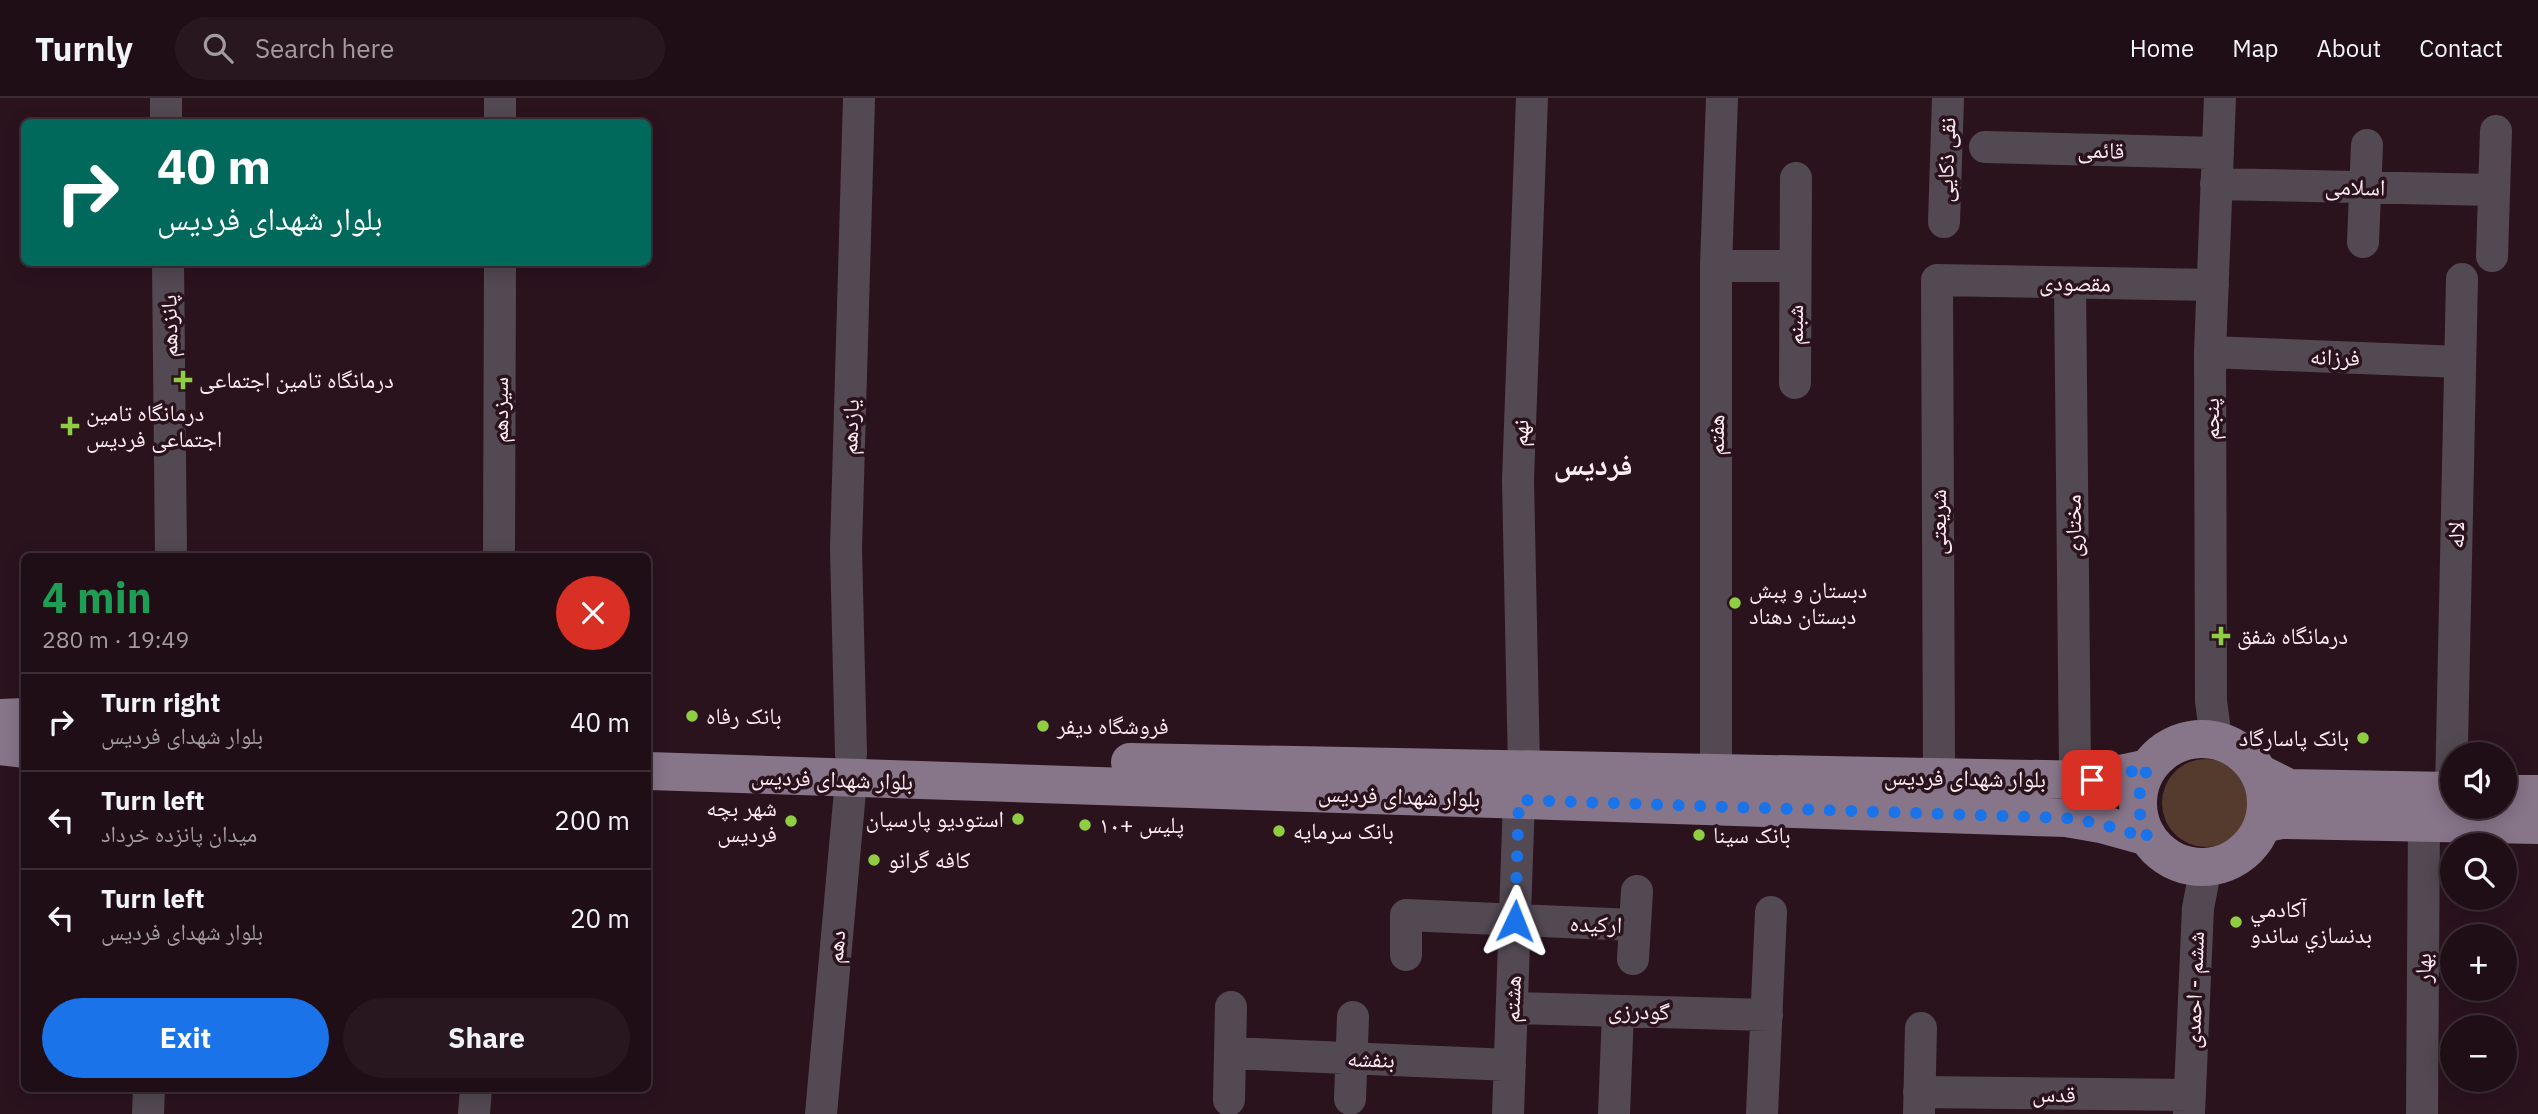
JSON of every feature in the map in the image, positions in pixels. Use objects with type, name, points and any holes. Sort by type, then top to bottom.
[{"type":"main road","points":[[0,718],[21,717]]},
{"type":"main road","points":[[2196,738],[2216,739],[2248,757],[2259,772],[2266,807],[2263,824],[2254,841],[2241,854],[2224,863],[2206,867],[2173,860],[2148,838],[2140,821],[2140,785],[2148,768],[2161,753],[2177,743],[2196,738]]},
{"type":"main road","points":[[0,746],[21,749]]},
{"type":"main road","name":"بلوار شهدای فردیس","points":[[651,746],[851,767]]},
{"type":"main road","name":"بلوار شهدای فردیس","points":[[651,771],[851,767],[1521,784],[2066,818],[2101,824],[2148,838]]},
{"type":"main road","name":"بلوار شهدای فردیس","points":[[1521,784],[1716,772],[2092,780],[2148,768]]},
{"type":"main road","points":[[2259,772],[2289,788],[2440,791]]},
{"type":"main road","points":[[2517,794],[2538,794]]},
{"type":"main road","points":[[2263,824],[2282,820],[2538,825]]},
{"type":"street","points":[[166,98],[166,119]]},
{"type":"street","points":[[500,98],[500,119]]},
{"type":"street","name":"یازدهم","points":[[851,767],[846,549],[859,98]]},
{"type":"street","name":"نهم","points":[[1521,784],[1518,480],[1532,98]]},
{"type":"street","name":"هفتم","points":[[1716,772],[1716,266],[1722,98]]},
{"type":"street","name":"نقی ذکایی","points":[[1944,222],[1948,98]]},
{"type":"street","name":"پنجم","points":[[2216,739],[2211,701],[2210,352],[2220,98]]},
{"type":"street","points":[[2492,256],[2496,131]]},
{"type":"street","points":[[2362,242],[2367,145]]},
{"type":"street","name":"قائمی","points":[[1984,147],[2217,169]]},
{"type":"street","name":"اسلامی","points":[[2217,169],[2365,187],[2493,190]]},
{"type":"street","name":"شبنم","points":[[1795,383],[1796,178]]},
{"type":"street","name":"پانزدهم","points":[[168,266],[171,553]]},
{"type":"street","name":"سیزدهم","points":[[499,553],[500,266]]},
{"type":"street","points":[[1716,266],[1795,266]]},
{"type":"street","name":"لاله","points":[[2452,742],[2462,279]]},
{"type":"street","name":"مقصودی","points":[[1937,280],[2213,285]]},
{"type":"street","name":"شریعتی","points":[[1937,280],[1939,765]]},
{"type":"street","name":"مختاری","points":[[2070,284],[2075,769]]},
{"type":"street","name":"فرزانه","points":[[2210,352],[2460,362]]},
{"type":"street","name":"دهم","points":[[821,1114],[851,767]]},
{"type":"street","name":"هشتم","points":[[1508,1114],[1521,784]]},
{"type":"street","name":"بهار","points":[[2422,1114],[2424,823]]},
{"type":"street","name":"ششم - احمدی","points":[[2189,1105],[2198,908],[2206,867]]},
{"type":"street","points":[[1633,959],[1637,891]]},
{"type":"street","points":[[1762,1114],[1771,912]]},
{"type":"street","name":"ارکیده","points":[[1406,955],[1406,915],[1634,925]]},
{"type":"street","points":[[1229,1100],[1231,1007]]},
{"type":"street","name":"گودرزی","points":[[1512,1008],[1767,1015]]},
{"type":"street","points":[[1614,1114],[1618,1011]]},
{"type":"street","points":[[1350,1099],[1353,1017]]},
{"type":"street","points":[[1919,1103],[1921,1028]]},
{"type":"street","name":"بنفشه","points":[[1232,1053],[1510,1065]]},
{"type":"street","points":[[148,1114],[149,1092]]},
{"type":"street","points":[[474,1114],[475,1092]]},
{"type":"street","name":"قدس","points":[[1919,1103],[2189,1105]]},
{"type":"shaded area","points":[[2206,759],[2223,763],[2237,772],[2246,786],[2250,803],[2246,820],[2237,834],[2223,843],[2206,847],[2189,843],[2175,834],[2166,820],[2162,803],[2166,786],[2175,772],[2189,763]]},
{"type":"place","name":"درمانگاه تامین اجتماعى","points":[[183,380]]},
{"type":"place","name":"درمانگاه تامین اجتماعی فردیس","points":[[70,426]]},
{"type":"place","name":"دبستان و پبش دبستان دهناد","points":[[1735,603]]},
{"type":"place","name":"درمانگاه شفق","points":[[2221,636]]},
{"type":"place","name":"بانک رفاه","points":[[692,716]]},
{"type":"place","name":"فروشگاه دیفر","points":[[1043,726]]},
{"type":"place","name":"بانک پاسارگاد","points":[[2363,738]]},
{"type":"place","name":"استودیو پارسیان","points":[[1018,819]]},
{"type":"place","name":"شهر بچه فردیس","points":[[791,821]]},
{"type":"place","name":"پلیس +۱۰","points":[[1085,825]]},
{"type":"place","name":"بانک سرمایه","points":[[1279,831]]},
{"type":"place","name":"بانک سینا","points":[[1699,835]]},
{"type":"place","name":"کافه گرانو","points":[[874,860]]},
{"type":"place","name":"آكادمي بدنسازي ساندو","points":[[2236,922]]},
{"type":"district","name":"فردیس","points":[[1593,465]]},
{"type":"route","points":[[1515,921],[1519,800],[2066,818],[2101,824],[2148,838],[2140,821],[2138,803],[2140,785],[2148,768],[2092,780]]}]
